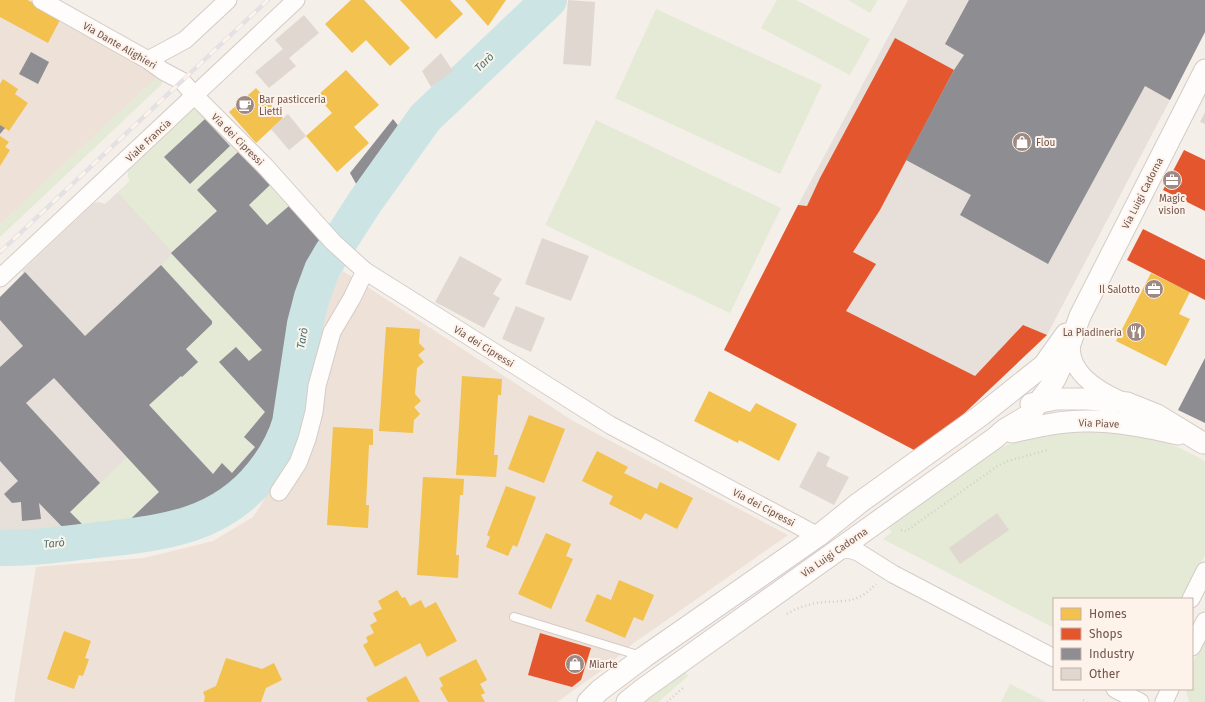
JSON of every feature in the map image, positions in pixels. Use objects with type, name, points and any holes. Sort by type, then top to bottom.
[{"type":"street","name":"Via Dante Alighieri","points":[[41,0],[148,60],[182,81],[195,96]]},
{"type":"street","points":[[148,60],[185,40],[228,0]]},
{"type":"street","name":"Viale Francia","points":[[0,278],[296,0]]},
{"type":"street","name":"Via Luigi Cadorna","points":[[627,702],[831,554],[995,438],[1004,430],[1029,415],[1050,387],[1061,367],[1080,316],[1205,70]]},
{"type":"street","name":"Via dei Cipressi","points":[[195,96],[265,166],[333,242],[365,271],[610,425],[818,536]]},
{"type":"street","points":[[279,492],[298,463],[307,439],[314,412],[317,386],[332,332],[352,298],[365,271]]},
{"type":"street","name":"Via Luigi Cadorna","points":[[588,702],[600,690],[644,657],[818,536],[859,503],[980,416],[1044,365],[1080,316]]},
{"type":"street","name":"Via Piave","points":[[1072,336],[1070,346],[1077,368],[1094,386],[1127,403],[1157,415],[1204,444]]},
{"type":"street","name":"Via Piave","points":[[1040,402],[1056,399],[1088,399],[1127,403]]},
{"type":"street","name":"Via Luigi Cadorna","points":[[980,416],[1040,402]]},
{"type":"street","name":"Via Piave","points":[[995,438],[1011,432],[1042,426],[1085,421],[1110,422],[1157,429],[1181,434],[1204,444]]},
{"type":"street","points":[[831,554],[845,549],[858,552],[893,574],[1053,657]]},
{"type":"street","points":[[1192,598],[1205,571]]},
{"type":"street","points":[[1193,645],[1205,621]]},
{"type":"street","points":[[1116,690],[1139,702],[1145,690]]},
{"type":"street","points":[[1164,702],[1170,690]]},
{"type":"lane","points":[[514,616],[644,657]]},
{"type":"path","points":[[1083,700],[1087,702]]},
{"type":"shaded area","points":[[0,0],[61,18],[60,21],[158,76],[0,224]]},
{"type":"shaded area","points":[[908,0],[1205,0],[1205,32],[1047,335],[954,423],[916,451],[724,350],[798,205]]},
{"type":"shaded area","points":[[196,106],[325,245],[311,273],[293,324],[277,439],[230,492],[190,514],[118,531],[0,538],[0,297],[24,274],[22,271],[94,203],[99,202],[105,204],[130,181],[128,171]]},
{"type":"shaded area","points":[[343,271],[573,421],[788,535],[631,645],[605,668],[557,702],[14,702],[36,567],[144,558],[213,541],[253,517],[297,448],[325,298]]},
{"type":"green space","points":[[777,0],[796,0],[870,39],[850,75],[761,28]]},
{"type":"green space","points":[[848,0],[878,0],[870,13]]},
{"type":"green space","points":[[656,9],[822,85],[780,174],[615,98]]},
{"type":"green space","points":[[158,76],[162,80],[162,84],[0,237],[0,224]]},
{"type":"green space","points":[[196,106],[238,152],[197,189],[217,211],[172,252],[118,193],[130,181],[128,171]]},
{"type":"green space","points":[[596,120],[781,208],[730,313],[545,225]]},
{"type":"green space","points":[[270,185],[289,206],[267,225],[249,205]]},
{"type":"green space","points":[[172,254],[262,350],[249,361],[236,347],[219,362],[265,412],[244,437],[255,447],[232,473],[222,463],[213,474],[149,405],[181,376],[182,377],[186,349],[212,324],[198,304],[161,265]]},
{"type":"green space","points":[[1074,430],[1130,433],[1163,441],[1205,461],[1205,555],[1183,598],[1053,598],[1053,627],[883,539],[892,532],[888,527],[980,460],[1000,448],[1022,439]]},
{"type":"green space","points":[[127,457],[159,492],[118,531],[90,532],[70,512]]},
{"type":"green space","points":[[1205,638],[1205,702],[1189,702],[1186,690],[1193,690],[1193,662]]},
{"type":"green space","points":[[684,673],[688,676],[659,702],[644,702]]},
{"type":"green space","points":[[1010,684],[1046,702],[1001,702]]},
{"type":"building: Homes","points":[[0,0],[28,0],[61,18],[48,43],[0,17]]},
{"type":"building: Homes","points":[[351,0],[364,0],[410,48],[390,66],[366,40],[352,53],[325,24]]},
{"type":"building: Homes","points":[[400,0],[450,0],[463,14],[436,39]]},
{"type":"building: Homes","points":[[465,0],[506,0],[488,26]]},
{"type":"building: Homes","points":[[346,70],[379,105],[354,127],[369,143],[337,172],[306,136],[332,113],[317,96]]},
{"type":"building: Homes","points":[[3,79],[18,89],[15,94],[28,103],[9,131],[0,125],[0,84]]},
{"type":"building: Homes","points":[[256,88],[283,118],[256,143],[229,112]]},
{"type":"building: Homes","points":[[0,136],[9,142],[5,147],[10,150],[0,166]]},
{"type":"building: Homes","points":[[1151,273],[1190,292],[1179,314],[1190,319],[1166,366],[1116,341]]},
{"type":"building: Homes","points":[[386,327],[420,329],[419,343],[425,349],[418,355],[424,362],[417,368],[415,394],[421,401],[414,407],[420,414],[414,420],[413,433],[379,431]]},
{"type":"building: Homes","points":[[462,376],[502,379],[501,395],[498,395],[494,455],[498,455],[496,477],[456,475]]},
{"type":"building: Homes","points":[[709,391],[750,412],[756,403],[797,424],[779,461],[739,440],[738,443],[694,421]]},
{"type":"building: Homes","points":[[529,415],[565,429],[544,483],[508,469]]},
{"type":"building: Homes","points":[[333,427],[373,429],[373,445],[369,445],[366,505],[369,505],[368,528],[327,525]]},
{"type":"building: Homes","points":[[597,451],[628,467],[624,473],[657,489],[660,482],[693,498],[677,529],[645,513],[641,520],[609,504],[613,496],[582,481]]},
{"type":"building: Homes","points":[[423,477],[464,479],[463,495],[460,495],[456,555],[459,555],[458,578],[417,575]]},
{"type":"building: Homes","points":[[506,486],[536,497],[517,547],[513,545],[508,556],[486,547],[490,537],[487,535]]},
{"type":"building: Homes","points":[[546,533],[571,544],[566,556],[573,559],[551,609],[518,594]]},
{"type":"building: Homes","points":[[619,580],[654,595],[643,621],[634,617],[625,638],[585,621],[597,594],[611,600]]},
{"type":"building: Homes","points":[[397,590],[402,598],[405,597],[410,606],[421,600],[425,608],[436,602],[457,641],[427,657],[420,643],[375,667],[363,645],[368,642],[366,637],[374,633],[370,625],[377,621],[373,613],[382,609],[378,601]]},
{"type":"building: Homes","points":[[64,631],[91,641],[85,658],[89,659],[83,676],[79,675],[74,689],[47,679]]},
{"type":"building: Homes","points":[[226,658],[262,669],[274,663],[282,680],[266,688],[261,702],[204,702],[205,697],[203,692],[216,686]]},
{"type":"building: Homes","points":[[476,659],[487,680],[480,684],[485,693],[481,695],[485,702],[448,702],[440,688],[443,686],[439,678]]},
{"type":"building: Homes","points":[[406,676],[420,702],[368,702],[366,698]]},
{"type":"building: Shops","points":[[895,38],[954,70],[880,210],[853,252],[876,264],[846,311],[975,376],[1023,325],[1047,335],[954,423],[916,451],[724,350],[798,205],[807,206],[820,178]]},
{"type":"building: Shops","points":[[1184,150],[1205,160],[1205,211],[1163,190]]},
{"type":"building: Shops","points":[[1143,229],[1205,260],[1205,300],[1127,260]]},
{"type":"building: Shops","points":[[540,633],[591,648],[581,680],[572,687],[528,675]]},
{"type":"building: Industry","points":[[969,0],[1205,0],[1205,32],[1170,100],[1145,86],[1048,264],[960,215],[971,195],[906,160],[954,70],[964,55],[945,44]]},
{"type":"building: Industry","points":[[31,52],[49,62],[38,84],[19,74]]},
{"type":"building: Industry","points":[[205,119],[230,146],[190,184],[164,157]]},
{"type":"building: Industry","points":[[393,119],[403,132],[359,189],[350,173]]},
{"type":"building: Industry","points":[[0,125],[5,128],[0,134]]},
{"type":"building: Industry","points":[[238,152],[270,185],[249,205],[267,225],[289,206],[325,245],[311,273],[293,324],[277,439],[230,492],[190,514],[118,531],[159,492],[54,378],[26,403],[100,483],[70,512],[90,532],[69,534],[39,503],[41,519],[22,521],[21,502],[12,503],[4,494],[18,481],[0,461],[0,367],[23,346],[0,320],[0,297],[25,272],[85,336],[161,265],[212,321],[212,324],[186,349],[198,362],[149,405],[213,474],[222,463],[232,473],[255,447],[244,437],[265,412],[219,362],[236,347],[249,361],[262,350],[171,253],[217,211],[197,190]]},
{"type":"building: Industry","points":[[1205,358],[1205,423],[1178,410]]},
{"type":"building: Other","points":[[568,0],[595,2],[591,66],[563,64]]},
{"type":"building: Other","points":[[304,15],[319,33],[289,58],[296,66],[269,88],[255,72],[283,49],[275,40]]},
{"type":"building: Other","points":[[441,53],[453,71],[431,87],[422,71]]},
{"type":"building: Other","points":[[1205,112],[1205,124],[1200,122]]},
{"type":"building: Other","points":[[288,114],[306,136],[289,150],[271,129]]},
{"type":"building: Other","points":[[542,238],[589,256],[571,301],[525,284]]},
{"type":"building: Other","points":[[460,256],[502,279],[493,294],[500,298],[484,328],[435,302]]},
{"type":"building: Other","points":[[516,306],[545,318],[531,352],[502,339]]},
{"type":"building: Other","points":[[818,451],[830,457],[826,466],[849,477],[834,505],[799,487]]},
{"type":"building: Other","points":[[997,513],[1009,530],[960,564],[949,548]]},
{"type":"waterway","name":"Tarò","points":[[0,548],[61,544],[166,530],[208,517],[228,506],[246,491],[272,461],[288,430],[305,324],[312,297],[322,270],[332,253],[365,202],[425,118],[549,0]]},
{"type":"railway","points":[[0,252],[268,0]]},
{"type":"place","name":"Bar pasticceria Lietti","points":[[245,105]]},
{"type":"place","name":"Flou","points":[[1022,142]]},
{"type":"place","name":"Magic vision","points":[[1172,180]]},
{"type":"place","name":"Il Salotto","points":[[1154,289]]},
{"type":"place","name":"La Piadineria","points":[[1136,332]]},
{"type":"place","name":"Miarte","points":[[575,664]]}]
